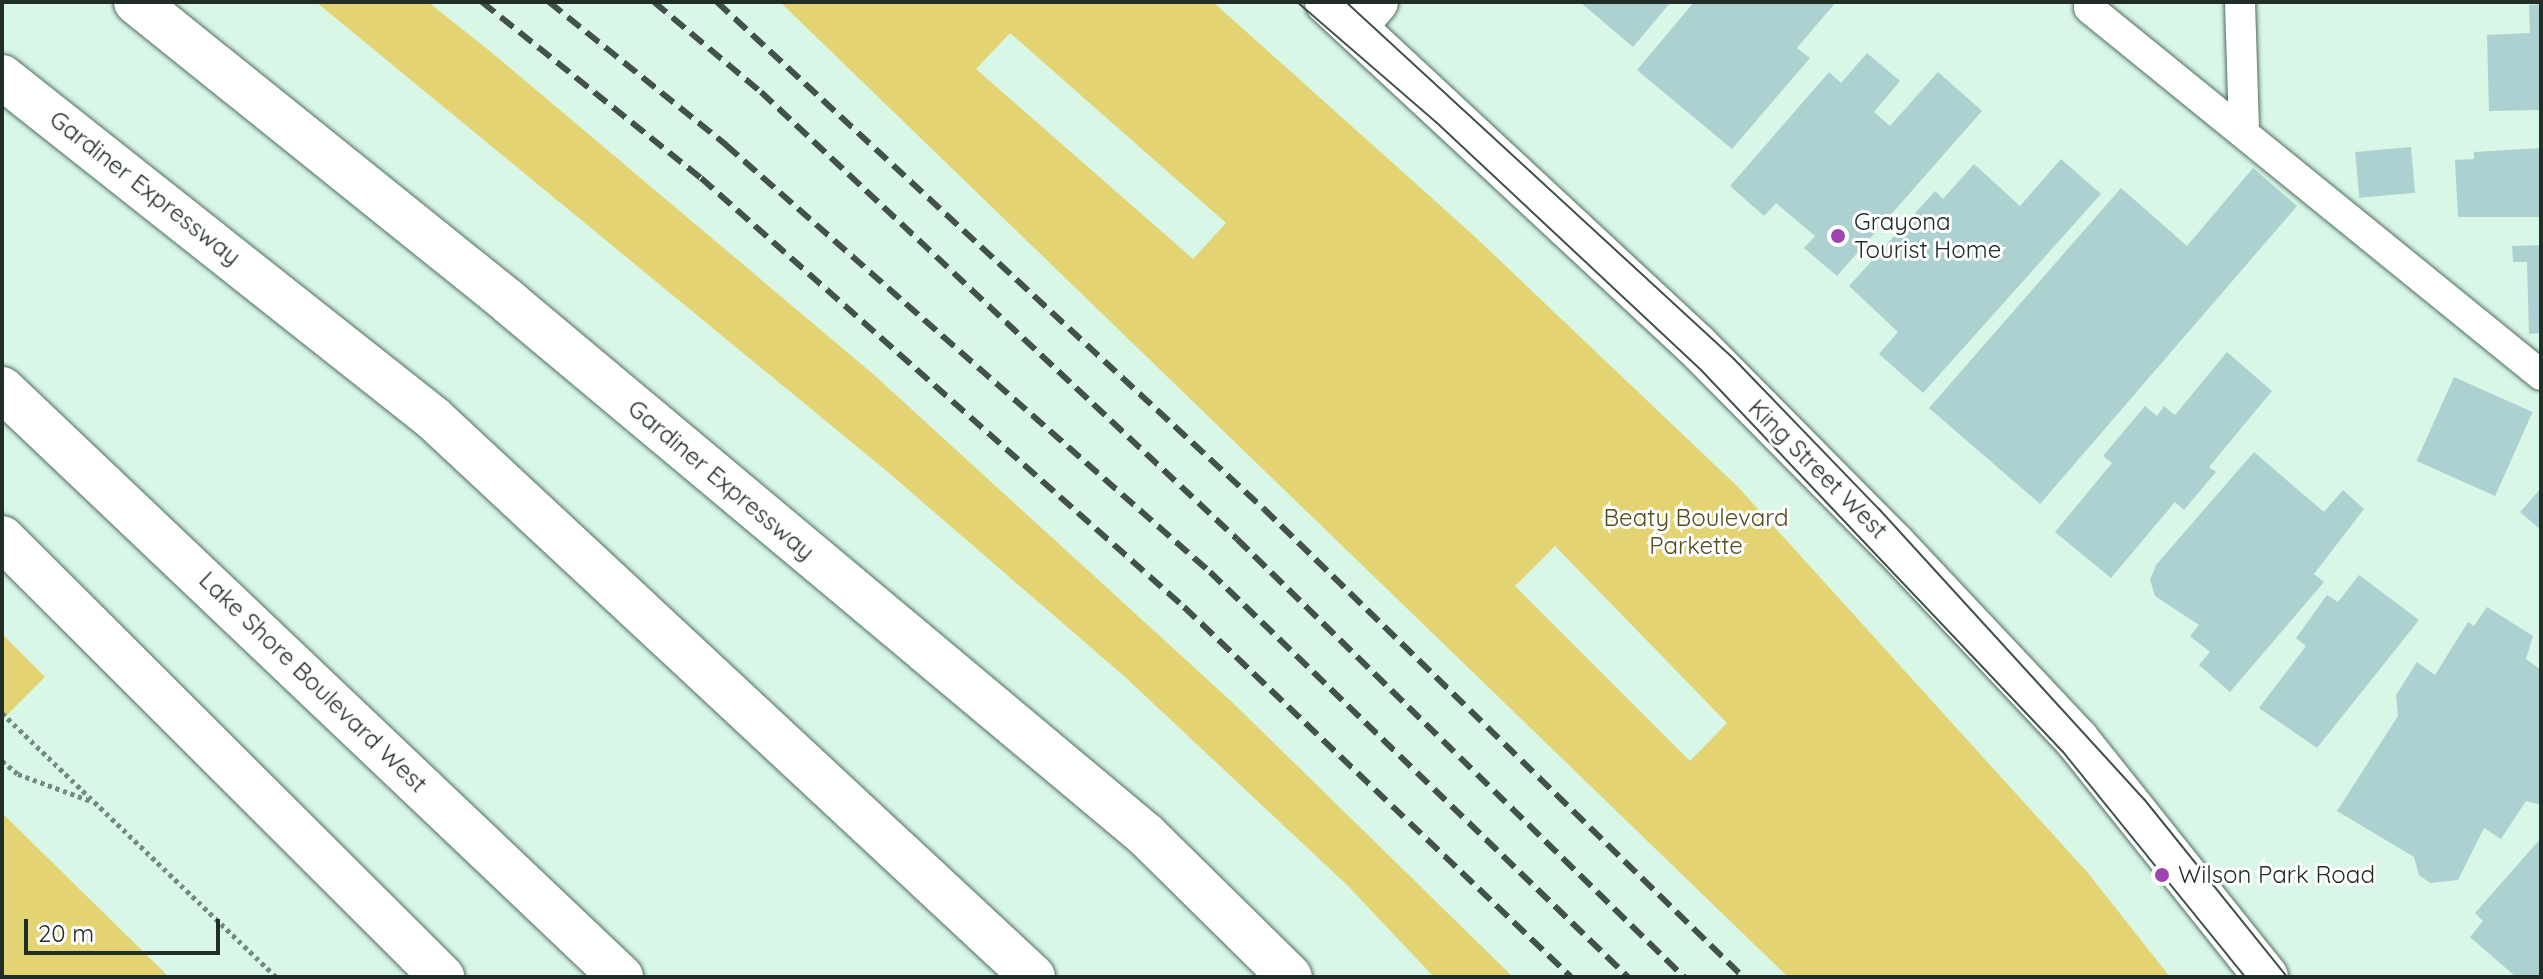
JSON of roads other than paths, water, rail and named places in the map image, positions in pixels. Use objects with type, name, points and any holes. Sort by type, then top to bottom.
[{"type":"main road","name":"Gardiner Expressway","points":[[136,2],[510,303],[1146,835],[1290,977]]},
{"type":"main road","name":"King Street West","points":[[1352,10],[1697,346],[1894,545],[2077,740],[2266,977]]},
{"type":"main road","name":"Gardiner Expressway","points":[[2,77],[433,418],[1033,977]]},
{"type":"main road","name":"Lake Shore Boulevard West","points":[[2,389],[621,977]]},
{"type":"main road","points":[[2,538],[442,977]]},
{"type":"lane","points":[[2240,2],[2244,131]]},
{"type":"lane","points":[[2089,8],[2244,131],[2439,298],[2541,375]]},
{"type":"tram line","points":[[1297,2],[1436,122],[1701,370],[2063,752],[2245,977]]},
{"type":"tram line","points":[[1346,2],[1734,359],[1879,509],[2144,799],[2287,977]]},
{"type":"railway","points":[[482,2],[701,178],[1184,607],[1571,977]]},
{"type":"railway","points":[[549,2],[726,145],[1210,572],[1628,977]]},
{"type":"railway","points":[[654,2],[761,92],[1237,539],[1684,977]]},
{"type":"railway","points":[[717,2],[1264,509],[1743,977]]},
{"type":"place","name":"Grayona Tourist Home","points":[[1838,236]]},
{"type":"place","name":"Wilson Park Road","points":[[2162,875]]},
{"type":"park label","name":"Beaty Boulevard Parkette","points":[[1696,532]]}]
